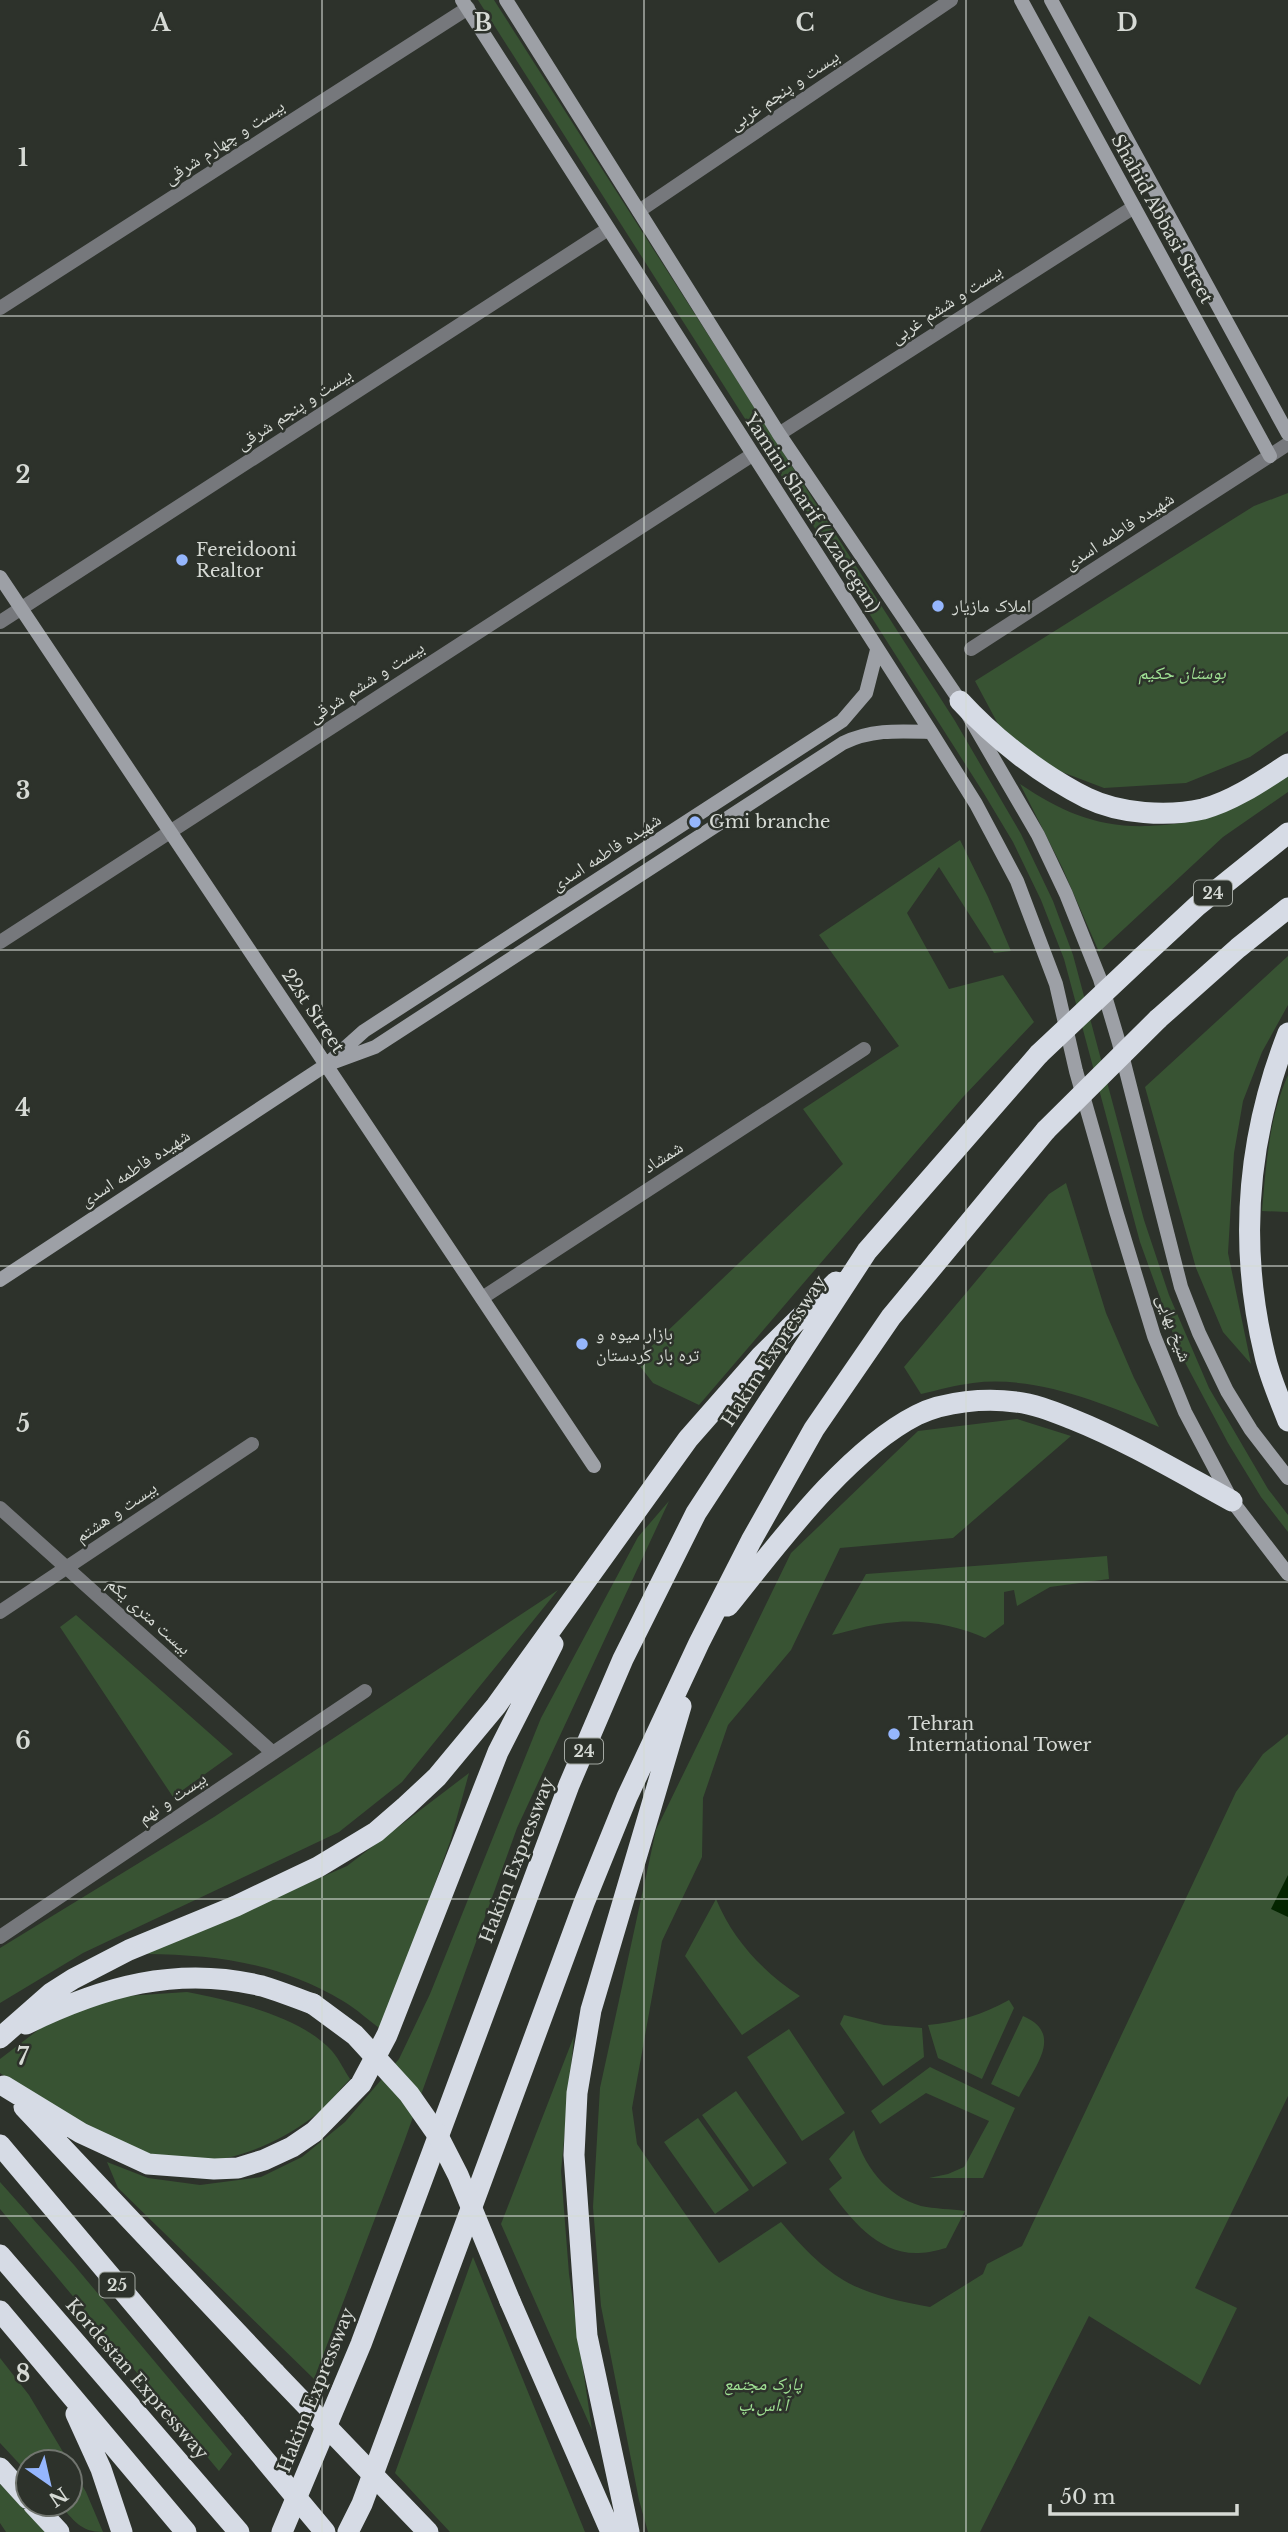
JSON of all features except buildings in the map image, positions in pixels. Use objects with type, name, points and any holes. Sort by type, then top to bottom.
[{"type":"highway","points":[[960,702],[981,724],[1048,775],[1089,799],[1118,807],[1176,813],[1205,808],[1243,791],[1288,764]]},
{"type":"highway","name":"Hakim Expressway","points":[[282,2532],[361,2344],[569,1785],[623,1659],[696,1513],[867,1251],[1040,1054],[1197,906],[1288,833]]},
{"type":"highway","points":[[348,2532],[362,2504],[584,1903],[626,1797],[751,1541],[814,1429],[891,1317],[1046,1130],[1158,1019],[1288,908]]},
{"type":"highway","points":[[1288,1032],[1268,1097],[1255,1154],[1248,1221],[1248,1255],[1265,1360],[1288,1421]]},
{"type":"highway","points":[[1,2037],[51,1993],[96,1966],[286,1884],[318,1867],[376,1832],[437,1777],[496,1706],[688,1439],[761,1356],[867,1251]]},
{"type":"highway","points":[[629,2532],[587,2336],[573,2155],[577,2093],[591,2010],[699,1643],[787,1533],[846,1470],[882,1437],[919,1414],[951,1405],[985,1400],[1017,1402],[1044,1408],[1107,1433],[1232,1501]]},
{"type":"highway","points":[[2,2084],[81,2133],[148,2164],[237,2168],[264,2160],[292,2147],[314,2132],[361,2084],[387,2035],[498,1752],[581,1589]]},
{"type":"highway","points":[[1,2037],[92,1995],[125,1985],[211,1978],[261,1986],[313,2004],[355,2035],[409,2094],[437,2134],[458,2175],[611,2532]]},
{"type":"highway","points":[[2,2084],[428,2532]]},
{"type":"highway","name":"25","points":[[0,2146],[325,2532]]},
{"type":"highway","name":"Kordestan Expressway","points":[[0,2255],[239,2532]]},
{"type":"highway","points":[[0,2311],[186,2532]]},
{"type":"highway","points":[[65,2390],[101,2469],[122,2532]]},
{"type":"highway","points":[[0,2468],[14,2484]]},
{"type":"street","name":"Yamini Sharif (Azadegan)","points":[[506,0],[779,434],[960,702],[1038,835],[1066,894],[1100,979],[1119,1043]]},
{"type":"street","name":"بیست و پنجم غربی","points":[[639,211],[951,0]]},
{"type":"street","name":"Shahid Abbasi Street","points":[[1021,0],[1270,456]]},
{"type":"street","name":"Shahid Abbasi Street","points":[[1051,0],[1288,435]]},
{"type":"street","name":"Yamini Sharif (Azadegan)","points":[[465,4],[976,804],[1017,881],[1056,984],[1076,1071]]},
{"type":"street","name":"بیست و چهارم شرقی","points":[[0,308],[465,4]]},
{"type":"street","points":[[1100,144],[1123,131]]},
{"type":"street","name":"بیست و ششم غربی","points":[[779,434],[1134,207]]},
{"type":"street","name":"بیست و پنجم شرقی","points":[[0,622],[608,229]]},
{"type":"street","name":"شهیده فاطمه اسدی","points":[[971,649],[1288,444]]},
{"type":"street","name":"بیست و ششم شرقی","points":[[0,942],[752,455]]},
{"type":"street","name":"22st Street","points":[[0,577],[594,1466]]},
{"type":"street","name":"شهیده فاطمه اسدی","points":[[0,1280],[326,1065],[364,1031],[842,721],[866,693],[877,650]]},
{"type":"street","points":[[842,721],[852,738]]},
{"type":"street","name":"شهیده فاطمه اسدی","points":[[326,1065],[375,1047],[852,738],[878,731],[931,732]]},
{"type":"street","name":"شیخ بهایی","points":[[1119,1043],[1181,1287],[1199,1333],[1227,1391],[1251,1430],[1288,1478]]},
{"type":"street","name":"شمشاد","points":[[482,1298],[864,1049]]},
{"type":"street","name":"شیخ بهایی","points":[[1076,1071],[1154,1336],[1185,1412],[1232,1501],[1288,1574]]},
{"type":"street","name":"بیست و هشتم","points":[[0,1612],[252,1444]]},
{"type":"street","name":"بیست متری یکم","points":[[0,1508],[273,1753]]},
{"type":"street","name":"بیست و نهم","points":[[0,1937],[365,1691]]},
{"type":"green space","points":[[478,0],[494,0],[955,721],[1021,834],[1053,901],[1073,955],[1144,1220],[1169,1295],[1209,1388],[1268,1489],[1288,1515],[1288,1532],[1261,1497],[1228,1443],[1180,1353],[1140,1242],[1064,959],[1041,900],[1013,842]]},
{"type":"green space","name":"بوستان حکیم","points":[[1288,493],[1288,731],[1250,757],[1186,783],[1104,788],[1041,764],[998,724],[975,681],[1254,506]]},
{"type":"green space","points":[[1288,774],[1288,792],[1223,837],[1099,952],[1062,867],[1020,784],[1051,803],[1081,816],[1113,824],[1149,826],[1179,823],[1208,815]]},
{"type":"green space","points":[[960,840],[1011,951],[994,953],[939,867],[907,913],[949,989],[1003,975],[1034,1022],[963,1097],[699,1405],[653,1383],[636,1361],[843,1164],[803,1109],[899,1046],[819,935]]},
{"type":"green space","points":[[1288,956],[1288,1005],[1262,1052],[1243,1101],[1234,1153],[1228,1253],[1251,1364],[1223,1332],[1196,1268],[1145,1087]]},
{"type":"green space","points":[[1288,1075],[1288,1212],[1262,1211],[1272,1125]]},
{"type":"green space","points":[[1066,1183],[1106,1313],[1159,1427],[1092,1400],[1020,1383],[973,1383],[921,1394],[904,1367],[1049,1194]]},
{"type":"green space","name":"پارک مجتمع آ.اس.پ","points":[[1017,1419],[1071,1436],[953,1538],[840,1548],[791,1650],[728,1725],[703,1798],[702,1857],[662,1941],[632,2108],[637,2144],[719,2263],[781,2222],[830,2271],[863,2290],[904,2302],[930,2307],[983,2274],[987,2264],[1022,2246],[1236,1792],[1263,1754],[1288,1734],[1288,2096],[1195,2288],[1237,2308],[1200,2385],[1089,2316],[980,2532],[648,2532],[639,2500],[601,2306],[593,2207],[600,2088],[656,1830],[791,1553],[918,1431]]},
{"type":"green space","points":[[669,1501],[517,1828],[404,2142],[314,2379],[118,2188],[107,2162],[148,2178],[200,2185],[261,2177],[302,2157],[345,2122],[399,2059],[430,1994],[541,1718],[638,1537]]},
{"type":"green space","points":[[1107,1556],[1109,1579],[1050,1587],[1017,1606],[1014,1590],[1004,1592],[1004,1624],[985,1638],[950,1626],[911,1621],[880,1624],[832,1635],[866,1574]]},
{"type":"green space","points":[[558,1590],[402,1782],[339,1832],[83,1953],[0,2003],[0,1948],[214,1817]]},
{"type":"green space","points":[[76,1615],[233,1754],[173,1797],[60,1627]]},
{"type":"green space","points":[[469,1773],[451,1839],[382,2030],[343,2001],[319,1988],[271,1970],[223,1959],[146,1954],[347,1866]]},
{"type":"green space","points":[[716,1899],[731,1928],[750,1954],[800,1996],[742,2035],[685,1956]]},
{"type":"green space","points":[[187,1992],[245,2005],[302,2028],[332,2051],[350,2079],[318,2113],[268,2144],[217,2160],[183,2161],[138,2150],[88,2127],[0,2073],[0,2059],[42,2027],[111,1997]]},
{"type":"green space","points":[[1009,2000],[1014,2008],[982,2079],[938,2058],[928,2025],[970,2017]]},
{"type":"green space","points":[[844,2015],[884,2025],[922,2028],[924,2057],[883,2086],[840,2024]]},
{"type":"green space","points":[[1023,2016],[1036,2023],[1044,2042],[1038,2063],[1019,2097],[991,2084]]},
{"type":"green space","points":[[789,2029],[845,2113],[802,2141],[747,2057]]},
{"type":"green space","points":[[574,2036],[561,2171],[569,2274],[592,2430],[501,2224]]},
{"type":"green space","points":[[930,2067],[1015,2108],[983,2178],[929,2178],[964,2167],[989,2121],[926,2093],[880,2124],[871,2111]]},
{"type":"green space","points":[[736,2091],[787,2163],[753,2187],[702,2115]]},
{"type":"green space","points":[[698,2118],[749,2190],[715,2214],[664,2142]]},
{"type":"green space","points":[[854,2130],[869,2166],[897,2195],[921,2206],[965,2211],[946,2248],[919,2253],[891,2248],[867,2233],[837,2200],[829,2189],[842,2178],[829,2159]]},
{"type":"green space","points":[[0,2182],[74,2265],[232,2454],[219,2471],[0,2209]]},
{"type":"green space","points":[[473,2257],[585,2532],[450,2532],[395,2473]]},
{"type":"green space","points":[[0,2358],[29,2395],[61,2448],[14,2448],[14,2458],[0,2443]]},
{"type":"green space","points":[[0,2484],[14,2499],[14,2518],[33,2518],[46,2532],[6,2532],[0,2523]]},
{"type":"green space","points":[[84,2488],[103,2532],[89,2530],[71,2518],[84,2518]]},
{"type":"shaded area","points":[[1288,1875],[1288,1917],[1271,1909]]},
{"type":"place","name":"Fereidooni Realtor","points":[[182,560]]},
{"type":"place","name":"املاک مازیار","points":[[938,606]]},
{"type":"place","name":"Gmi branche","points":[[695,822]]},
{"type":"place","name":"بازار میوه و تره بار کردستان","points":[[582,1344]]},
{"type":"place","name":"Tehran International Tower","points":[[894,1734]]}]
